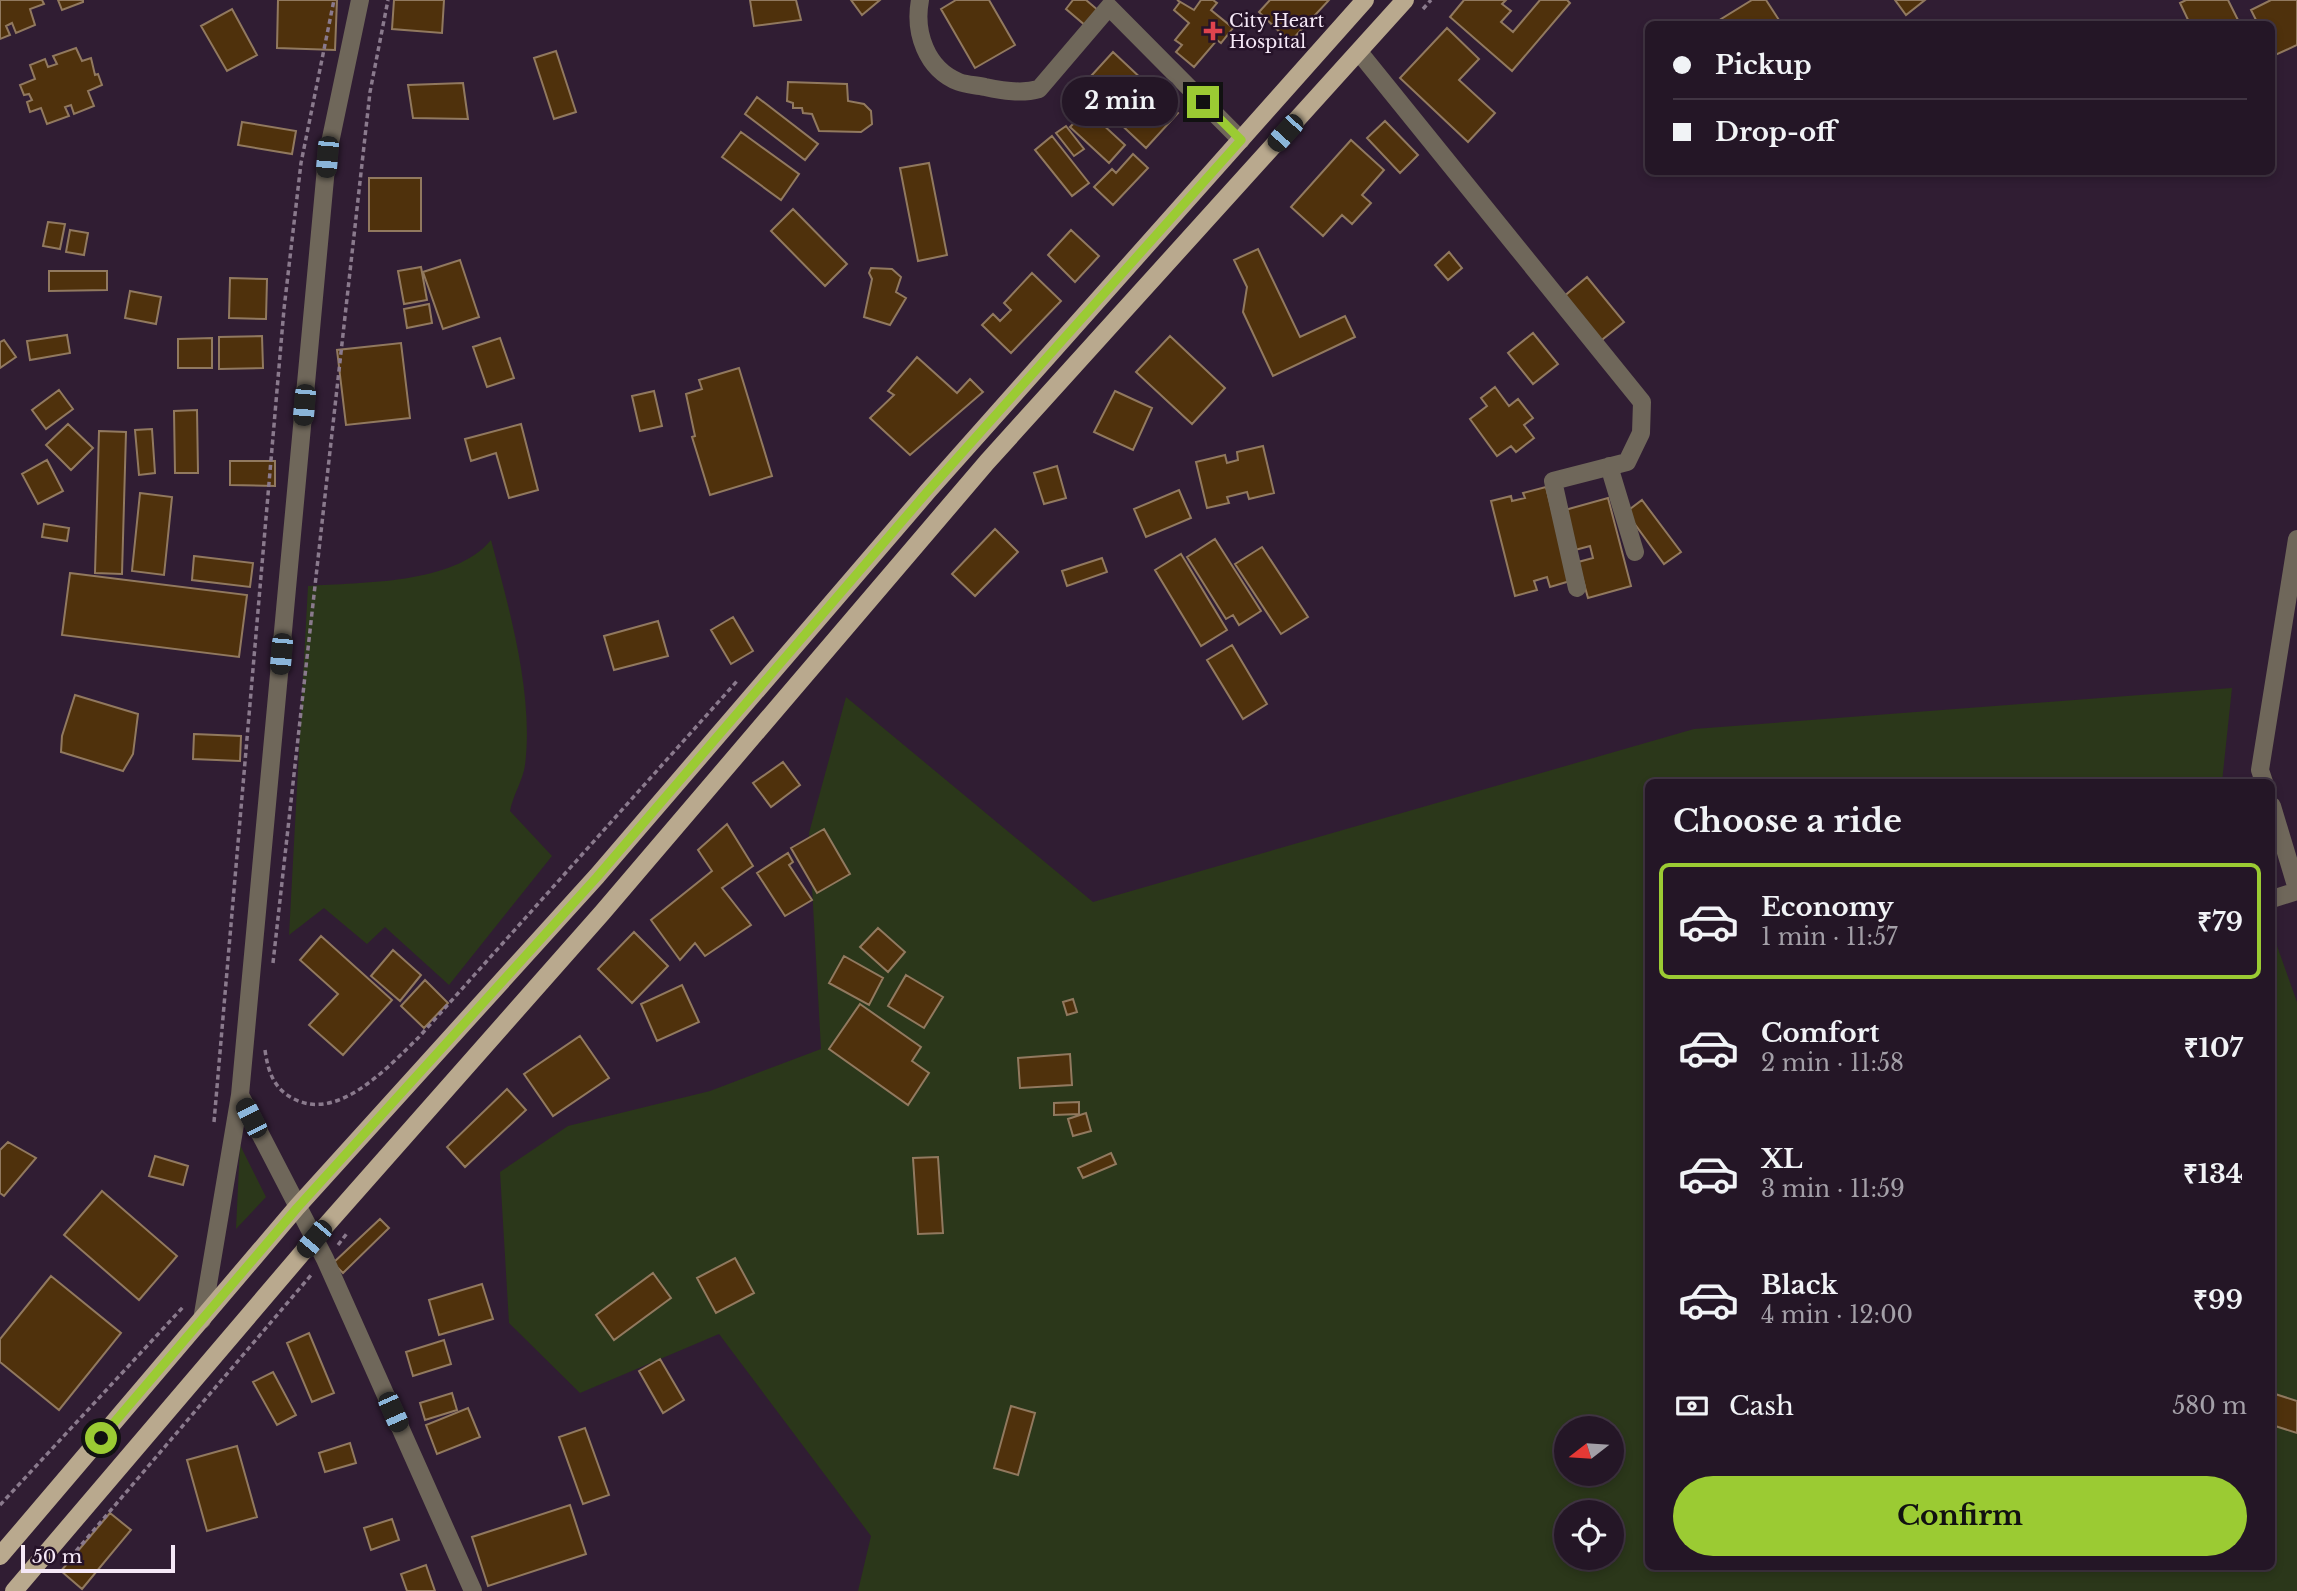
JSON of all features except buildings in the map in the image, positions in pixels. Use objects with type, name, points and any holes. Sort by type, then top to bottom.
[{"type":"main road","points":[[0,1556],[297,1208],[597,877],[928,491],[1365,0]]},
{"type":"main road","points":[[14,1591],[314,1239],[602,913],[987,462],[1405,0]]},
{"type":"street","points":[[202,1321],[240,1095],[327,157],[360,0]]},
{"type":"street","points":[[920,0],[921,36],[929,59],[942,73],[960,82],[1014,91],[1039,89],[1110,7],[1241,140]]},
{"type":"street","points":[[1359,52],[1642,402],[1641,433],[1627,462],[1553,481],[1577,588]]},
{"type":"street","points":[[1609,466],[1635,552]]},
{"type":"street","points":[[2263,779],[2260,770],[2297,538]]},
{"type":"street","points":[[2275,816],[2297,890],[2275,899]]},
{"type":"street","points":[[240,1095],[314,1239],[473,1591]]},
{"type":"path","points":[[214,1133],[284,310],[301,163],[334,0]]},
{"type":"path","points":[[273,966],[369,92],[388,0]]},
{"type":"path","points":[[263,1040],[268,1070],[280,1092],[308,1106],[338,1100],[381,1074],[419,1037],[741,676]]},
{"type":"path","points":[[0,1505],[186,1304]]},
{"type":"green space","points":[[491,540],[518,651],[526,709],[525,765],[510,811],[552,856],[449,985],[385,927],[367,944],[324,908],[289,935],[308,586],[379,582],[431,573],[454,566],[475,555]]},
{"type":"green space","points":[[2232,688],[2222,779],[1645,779],[1645,1570],[2275,1570],[2275,940],[2297,1002],[2297,1591],[858,1591],[871,1536],[719,1334],[580,1393],[509,1323],[500,1172],[568,1126],[710,1091],[821,1049],[809,833],[846,697],[1093,902],[1694,729]]},
{"type":"green space","points":[[240,1145],[266,1197],[236,1229]]},
{"type":"place","name":"City Heart Hospital","points":[[1213,31]]},
{"type":"route","points":[[101,1438],[297,1208],[597,877],[928,491],[1241,140],[1203,102]]}]
